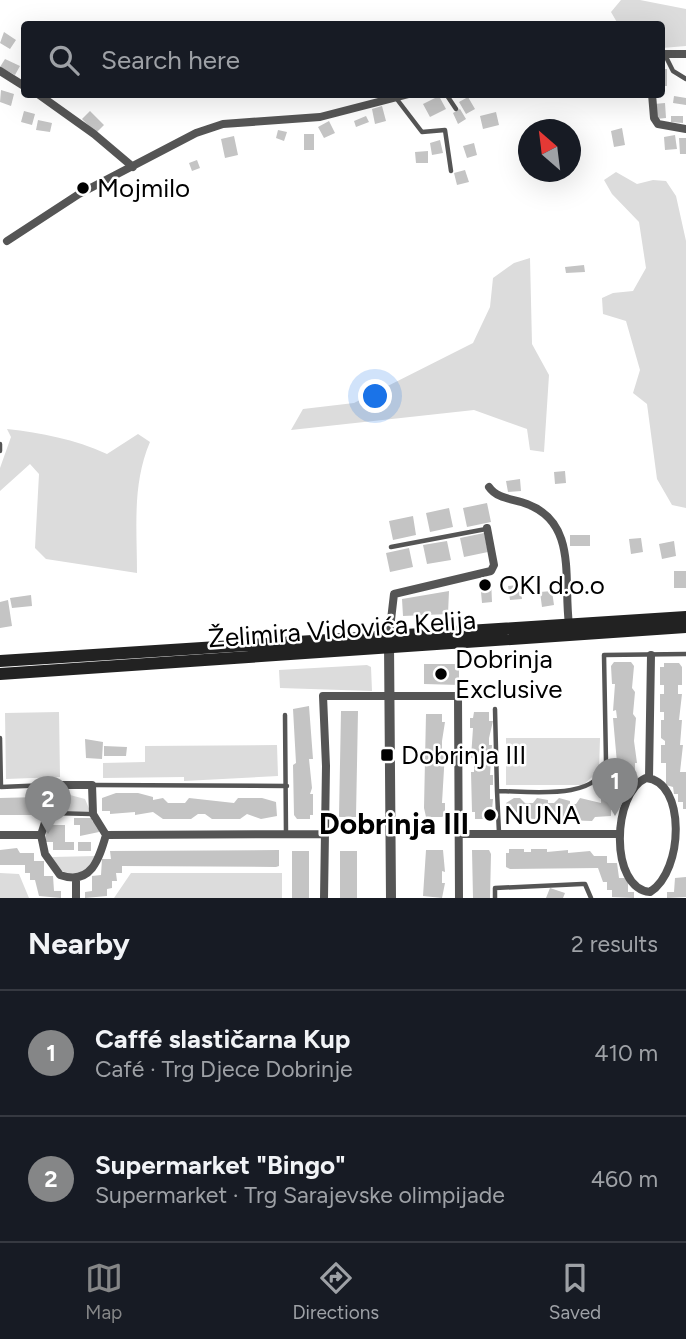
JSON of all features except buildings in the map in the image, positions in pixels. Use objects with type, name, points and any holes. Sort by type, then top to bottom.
[{"type":"main road","name":"Želimira Vidovića Kelija","points":[[0,674],[389,643],[569,624],[686,617]]},
{"type":"main road","name":"Želimira Vidovića Kelija","points":[[0,661],[686,627]]},
{"type":"street","points":[[665,54],[686,54]]},
{"type":"street","points":[[0,71],[21,84]]},
{"type":"street","points":[[44,98],[94,134],[133,167]]},
{"type":"street","points":[[7,242],[79,194],[133,167],[169,144],[223,124],[320,117],[392,98]]},
{"type":"street","points":[[652,98],[654,118],[658,124],[686,129]]},
{"type":"street","points":[[489,487],[494,495],[547,513],[560,530],[569,624]]},
{"type":"street","points":[[391,898],[389,643],[394,594],[491,571],[494,565],[487,528]]},
{"type":"street","points":[[649,778],[651,655]]},
{"type":"street","points":[[324,898],[323,696],[458,696],[461,834],[459,898]]},
{"type":"street","points":[[649,778],[659,783],[668,797],[681,834],[669,870],[650,895],[637,888],[629,876],[621,852],[619,834],[632,790],[640,781],[649,778]]},
{"type":"street","points":[[48,785],[92,785],[93,814],[106,835],[97,863],[89,873],[76,879],[54,870],[45,854],[41,835],[48,813],[48,785]]},
{"type":"street","points":[[106,835],[324,834]]},
{"type":"street","points":[[461,834],[619,834]]},
{"type":"street","points":[[0,835],[41,835]]},
{"type":"street","points":[[76,879],[76,898]]},
{"type":"lane","points":[[665,57],[673,71],[686,79]]},
{"type":"lane","points":[[397,98],[422,132],[445,130],[452,171]]},
{"type":"lane","points":[[449,98],[456,108]]},
{"type":"lane","points":[[0,444],[0,451]]},
{"type":"lane","points":[[391,547],[487,528]]},
{"type":"lane","points":[[497,791],[578,790],[600,777],[607,762],[604,655],[686,653]]},
{"type":"lane","points":[[495,709],[499,834]]},
{"type":"lane","points":[[285,715],[286,834]]},
{"type":"lane","points":[[0,738],[0,787],[48,785]]},
{"type":"lane","points":[[92,785],[287,786]]},
{"type":"lane","points":[[48,813],[93,814]]},
{"type":"lane","points":[[495,898],[495,888],[585,884],[592,898]]},
{"type":"shaded area","points":[[621,0],[640,0],[686,9],[686,46],[665,48],[665,21],[616,21],[611,12]]},
{"type":"shaded area","points":[[616,172],[637,184],[653,180],[666,181],[676,196],[686,241],[686,508],[672,505],[657,479],[647,404],[633,393],[640,370],[626,321],[603,314],[602,298],[613,293],[633,291],[646,268],[639,222],[612,194],[604,180]]},
{"type":"shaded area","points":[[530,258],[532,344],[549,375],[544,452],[530,450],[527,429],[474,410],[291,430],[303,409],[354,403],[473,343],[490,307],[493,278],[514,263]]},
{"type":"shaded area","points":[[7,429],[58,437],[107,454],[138,434],[150,442],[138,490],[137,573],[46,559],[35,548],[39,474],[30,464],[0,491],[0,468],[11,437]]},
{"type":"shaded area","points":[[367,665],[371,667],[372,691],[280,688],[279,670]]},
{"type":"shaded area","points":[[59,712],[60,777],[6,779],[5,713]]},
{"type":"shaded area","points":[[506,738],[600,738],[599,771],[583,785],[506,785]]},
{"type":"shaded area","points":[[277,745],[278,776],[184,781],[184,777],[103,778],[103,763],[145,762],[145,746]]},
{"type":"shaded area","points":[[70,795],[85,799],[90,811],[51,811],[57,800]]},
{"type":"shaded area","points":[[96,856],[87,870],[74,876],[59,870],[52,857]]},
{"type":"shaded area","points":[[0,873],[19,874],[29,898],[0,898]]},
{"type":"shaded area","points":[[131,873],[282,873],[282,898],[114,898]]},
{"type":"place","name":"Mojmilo","points":[[83,188]]},
{"type":"place","name":"OKI d.o.o","points":[[485,585]]},
{"type":"place","name":"Dobrinja Exclusive","points":[[441,674]]},
{"type":"place","name":"Dobrinja III","points":[[387,755]]},
{"type":"place","name":"NUNA","points":[[490,815]]},
{"type":"place","name":"Caffé slastičarna Kup","points":[[615,816]]},
{"type":"place","name":"Supermarket \"Bingo\"","points":[[48,834]]},
{"type":"district","name":"Dobrinja III","points":[[394,823]]}]
